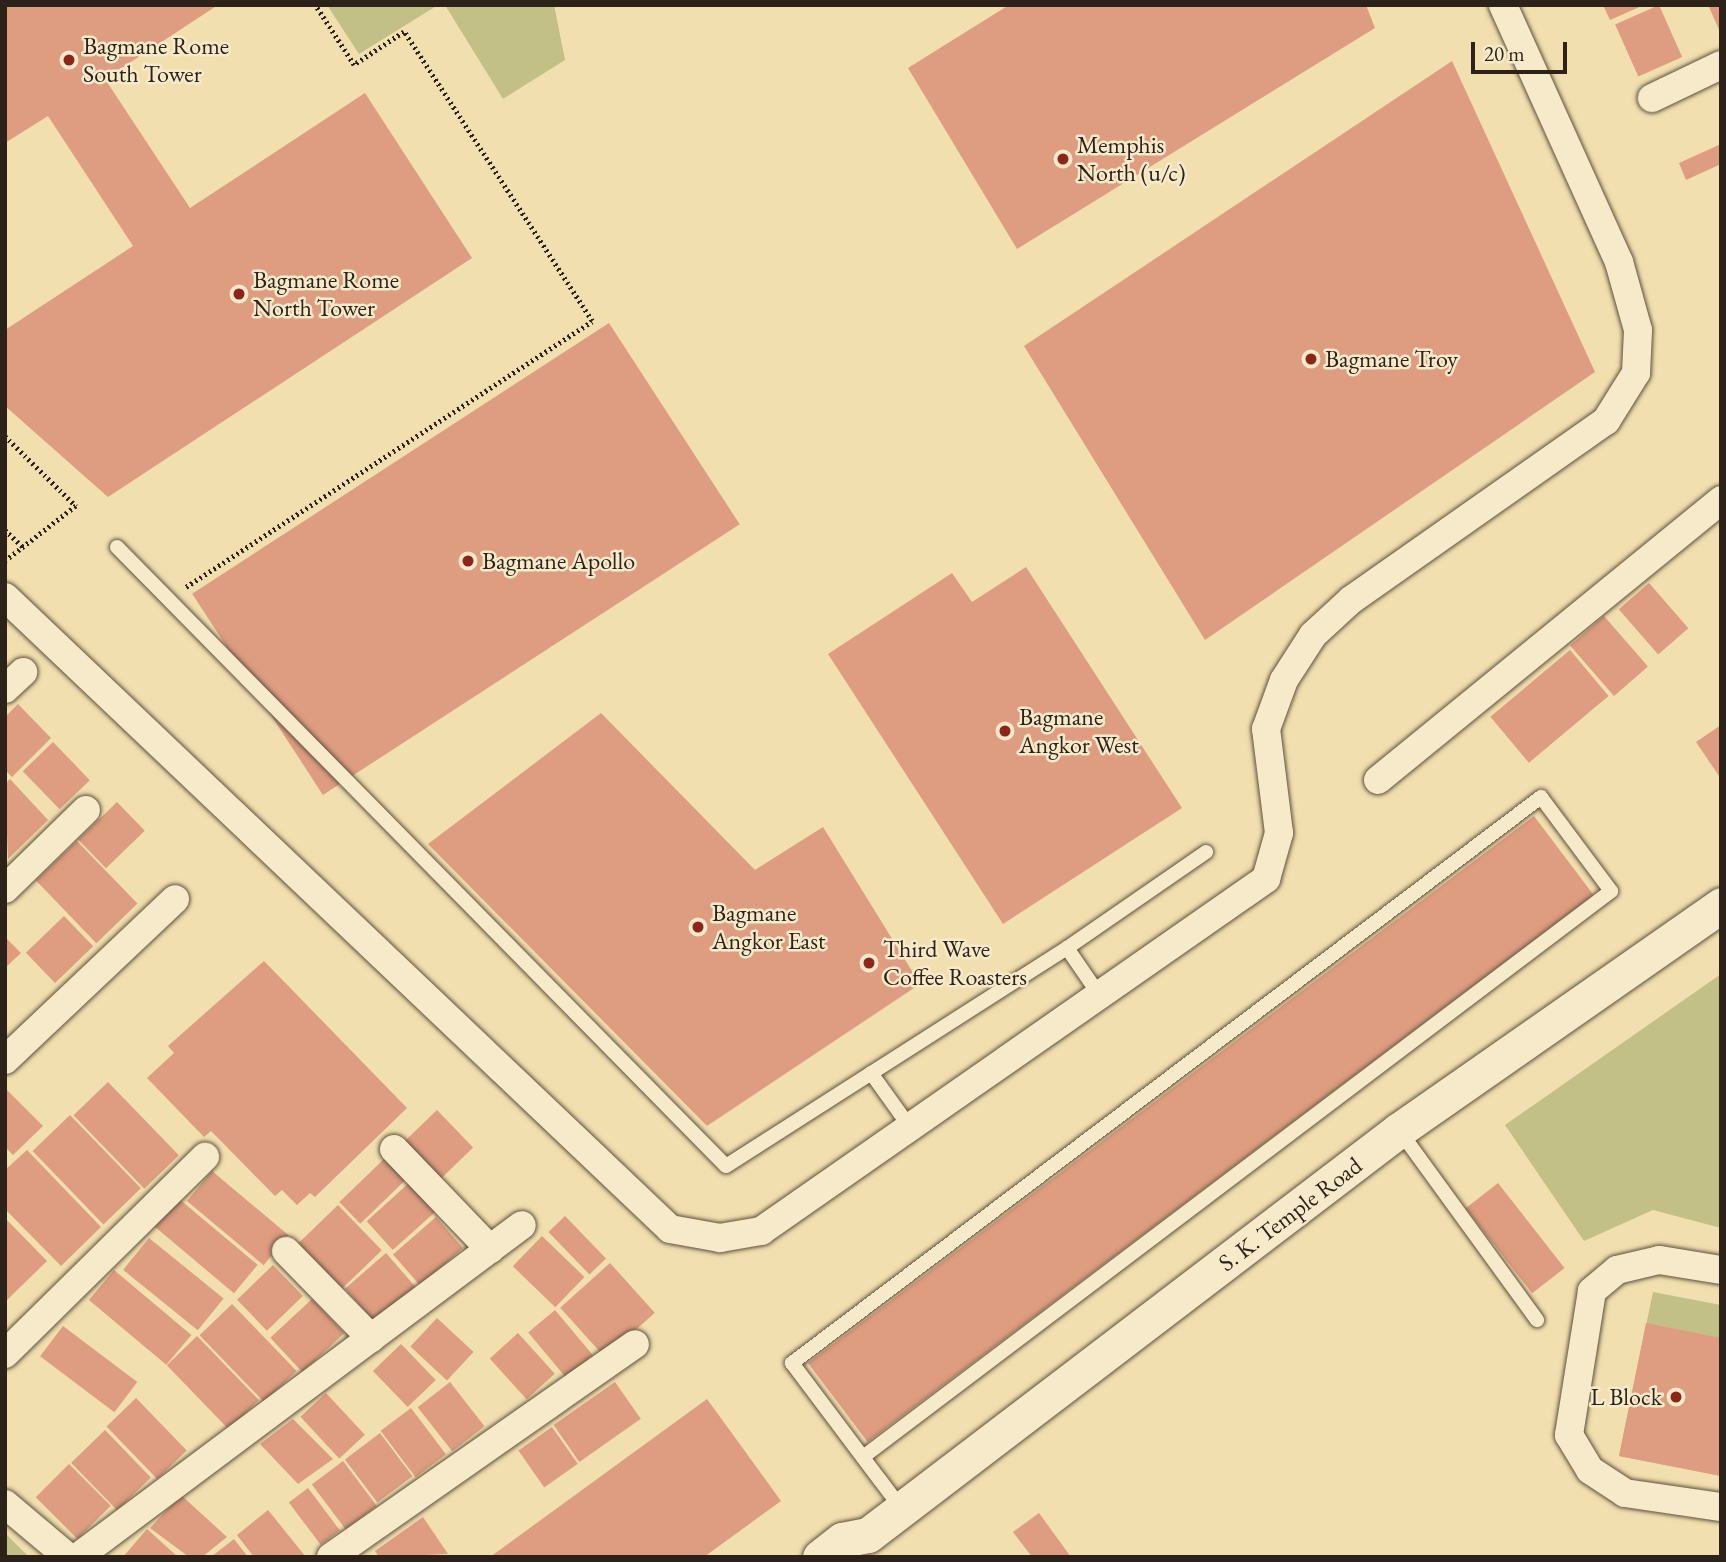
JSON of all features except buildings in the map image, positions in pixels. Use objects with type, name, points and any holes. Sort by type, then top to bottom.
[{"type":"street","points":[[5,597],[670,1229],[720,1238],[761,1231],[912,1130],[1266,879],[1279,833],[1266,729],[1284,680],[1313,635],[1351,600],[1606,421],[1636,373],[1638,330],[1619,262],[1503,5]]},
{"type":"street","points":[[1652,98],[1721,65]]},
{"type":"street","points":[[1378,780],[1721,500]]},
{"type":"street","points":[[5,889],[86,810]]},
{"type":"street","points":[[5,1060],[175,899]]},
{"type":"street","name":"S. K. Temple Road","points":[[820,1557],[842,1540],[862,1546],[902,1509],[1399,1130],[1721,905]]},
{"type":"street","points":[[394,1149],[490,1249]]},
{"type":"street","points":[[5,1354],[205,1157]]},
{"type":"street","points":[[78,1557],[522,1225]]},
{"type":"street","points":[[286,1251],[370,1338]]},
{"type":"street","points":[[1721,1270],[1659,1260],[1617,1270],[1591,1291],[1569,1435],[1590,1470],[1625,1493],[1721,1507]]},
{"type":"street","points":[[331,1557],[635,1344]]},
{"type":"street","points":[[5,1504],[68,1557]]},
{"type":"lane","points":[[117,547],[726,1166],[1067,948],[1206,852]]},
{"type":"lane","points":[[863,1457],[1611,891],[1541,797],[792,1363],[902,1509]]},
{"type":"lane","points":[[1067,948],[1100,996]]},
{"type":"lane","points":[[871,1073],[912,1130]]},
{"type":"lane","points":[[1399,1130],[1537,1320]]},
{"type":"path","points":[[168,599],[592,321],[404,32],[354,65],[315,5]]},
{"type":"path","points":[[5,436],[76,506],[5,561]]},
{"type":"path","points":[[5,530],[23,547]]},
{"type":"shaded area","points":[[327,5],[438,5],[359,54]]},
{"type":"shaded area","points":[[445,5],[554,5],[565,60],[503,99]]},
{"type":"shaded area","points":[[1721,974],[1721,1228],[1653,1210],[1584,1241],[1505,1125]]},
{"type":"shaded area","name":"L Block","points":[[1653,1292],[1721,1305],[1721,1476],[1619,1456]]},
{"type":"shaded area","points":[[5,1533],[29,1557],[5,1557]]},
{"type":"place","name":"Bagmane Rome South Tower","points":[[69,60]]},
{"type":"place","name":"Memphis North (u/c)","points":[[1063,159]]},
{"type":"place","name":"Bagmane Rome North Tower","points":[[239,294]]},
{"type":"place","name":"Bagmane Troy","points":[[1311,359]]},
{"type":"place","name":"Bagmane Apollo","points":[[468,561]]},
{"type":"place","name":"Bagmane Angkor West","points":[[1005,731]]},
{"type":"place","name":"Bagmane Angkor East","points":[[698,927]]},
{"type":"place","name":"Third Wave Coffee Roasters","points":[[869,963]]},
{"type":"place","name":"L Block","points":[[1676,1397]]}]
